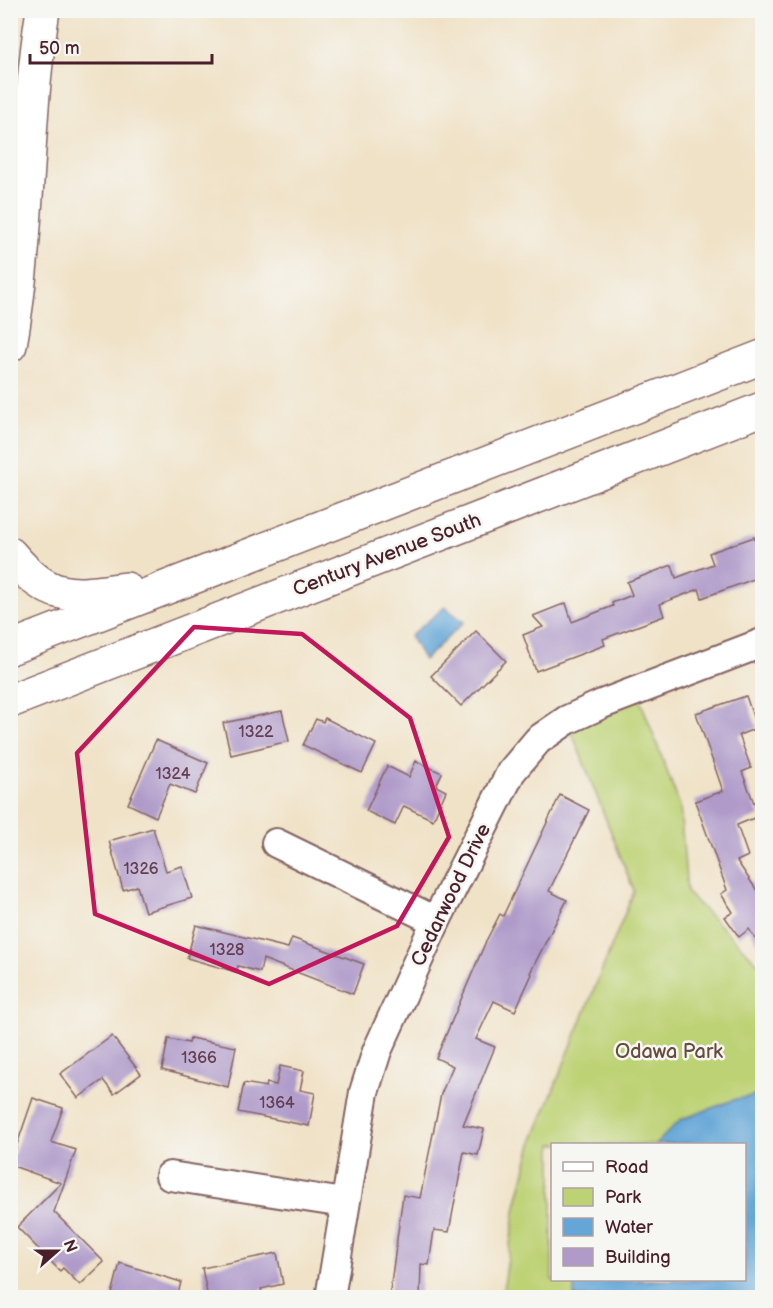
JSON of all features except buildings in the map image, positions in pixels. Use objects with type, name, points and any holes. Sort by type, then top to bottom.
[{"type":"main road","points":[[10,345],[18,305],[34,69],[43,10]]},
{"type":"main road","points":[[10,151],[34,69]]},
{"type":"main road","points":[[10,648],[762,357]]},
{"type":"main road","name":"Century Avenue South","points":[[10,701],[762,409]]},
{"type":"main road","points":[[10,554],[29,577],[49,590],[80,595],[182,581]]},
{"type":"street","name":"Cedarwood Drive","points":[[330,1298],[364,1092],[377,1052],[436,921],[511,772],[538,740],[567,720],[602,704],[762,643]]},
{"type":"street","points":[[276,843],[436,921]]},
{"type":"street","points":[[170,1176],[344,1203]]},
{"type":"highlighted area","points":[[194,627],[302,634],[410,718],[449,837],[397,926],[269,984],[95,914],[77,753]]},
{"type":"green space","name":"Odawa Park","points":[[637,691],[680,806],[687,893],[762,967],[762,1297],[502,1298],[516,1206],[533,1140],[634,891],[567,720]]},
{"type":"water","points":[[445,607],[464,622],[424,660],[410,636]]},
{"type":"water","points":[[762,1096],[762,1297],[574,1297],[574,1281],[746,1281],[746,1143],[657,1143],[680,1120],[736,1099]]}]
